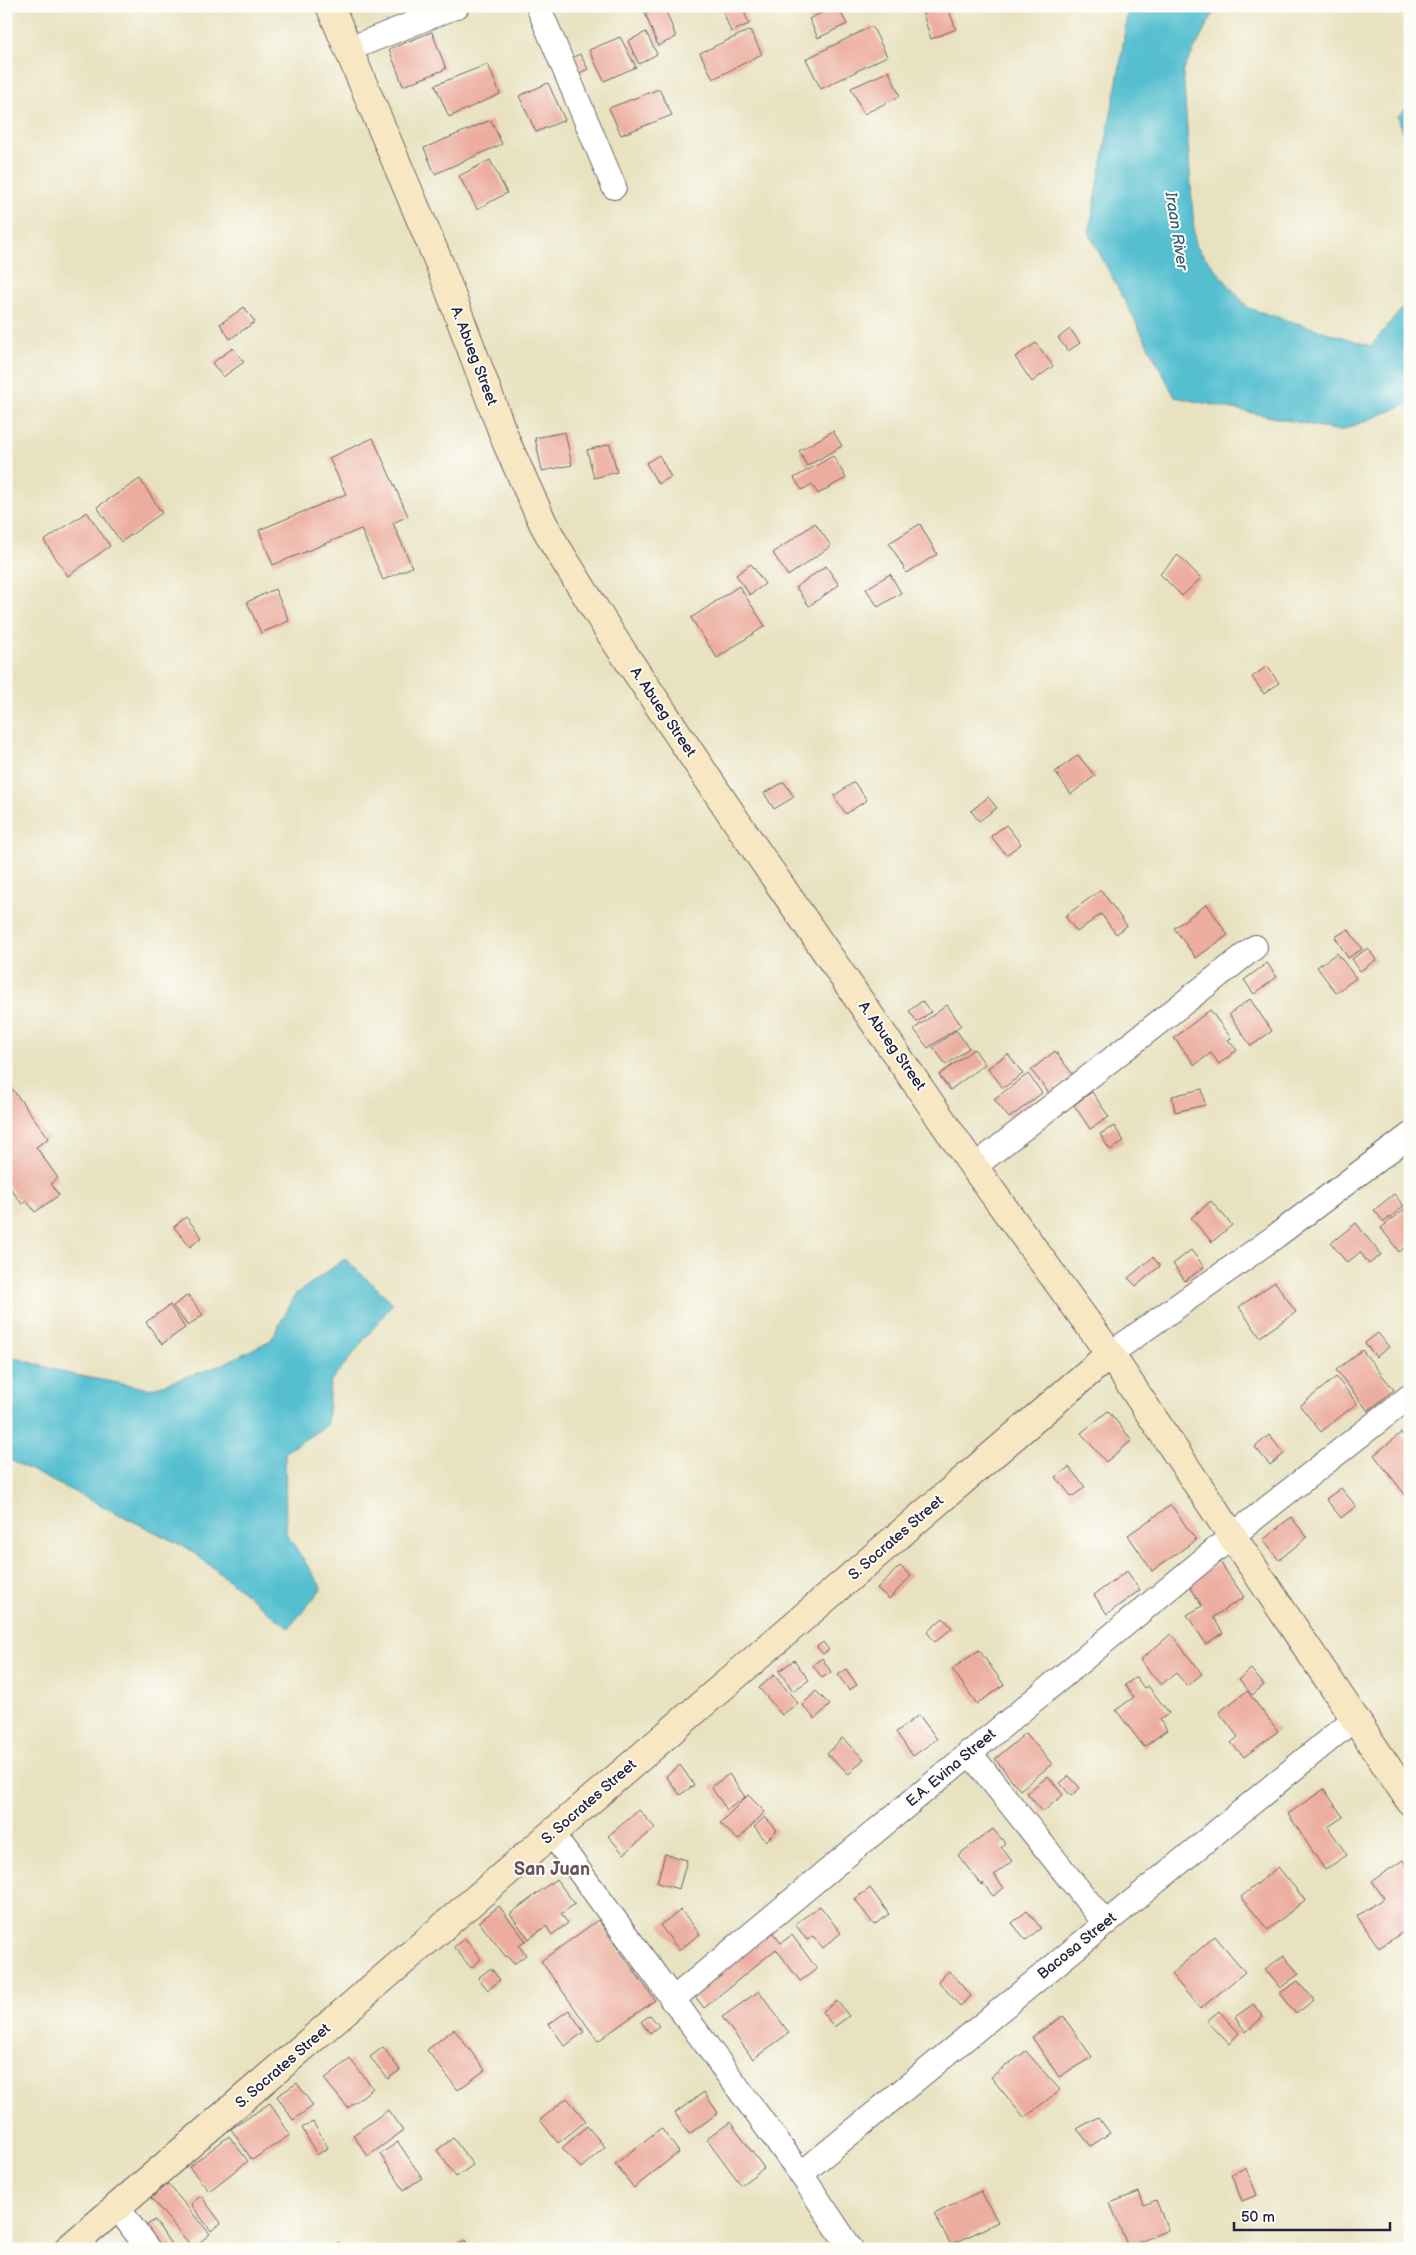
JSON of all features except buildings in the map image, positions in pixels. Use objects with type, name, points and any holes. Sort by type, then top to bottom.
[{"type":"street","name":"A. Abueg Street","points":[[330,6],[440,265],[507,444],[555,545],[612,636],[743,832],[974,1167],[1110,1354],[1410,1801]]},
{"type":"street","points":[[349,49],[457,6]]},
{"type":"street","points":[[538,6],[614,187]]},
{"type":"street","points":[[974,1167],[1255,947]]},
{"type":"street","points":[[1110,1354],[1276,1236],[1410,1135]]},
{"type":"street","name":"S. Socrates Street","points":[[68,2249],[1110,1354]]},
{"type":"street","name":"E.A. Evina Street","points":[[672,2000],[1232,1536],[1410,1396]]},
{"type":"street","name":"Bacosa Street","points":[[800,2174],[1354,1719]]},
{"type":"street","points":[[970,1752],[1105,1923]]},
{"type":"street","points":[[552,1834],[800,2174],[851,2249]]},
{"type":"street","points":[[118,2208],[148,2249]]},
{"type":"water","name":"Iraan River","points":[[1128,6],[1217,6],[1183,71],[1195,245],[1248,308],[1371,346],[1410,299],[1410,403],[1340,431],[1175,397],[1089,233],[1121,60]]},
{"type":"water","points":[[1410,104],[1410,160],[1398,116]]},
{"type":"water","points":[[345,1259],[393,1303],[330,1383],[327,1425],[285,1452],[286,1533],[322,1588],[289,1628],[189,1549],[6,1458],[6,1355],[70,1374],[150,1389],[219,1366],[271,1340],[296,1294]]},
{"type":"district","name":"San Juan","points":[[552,1869]]}]
